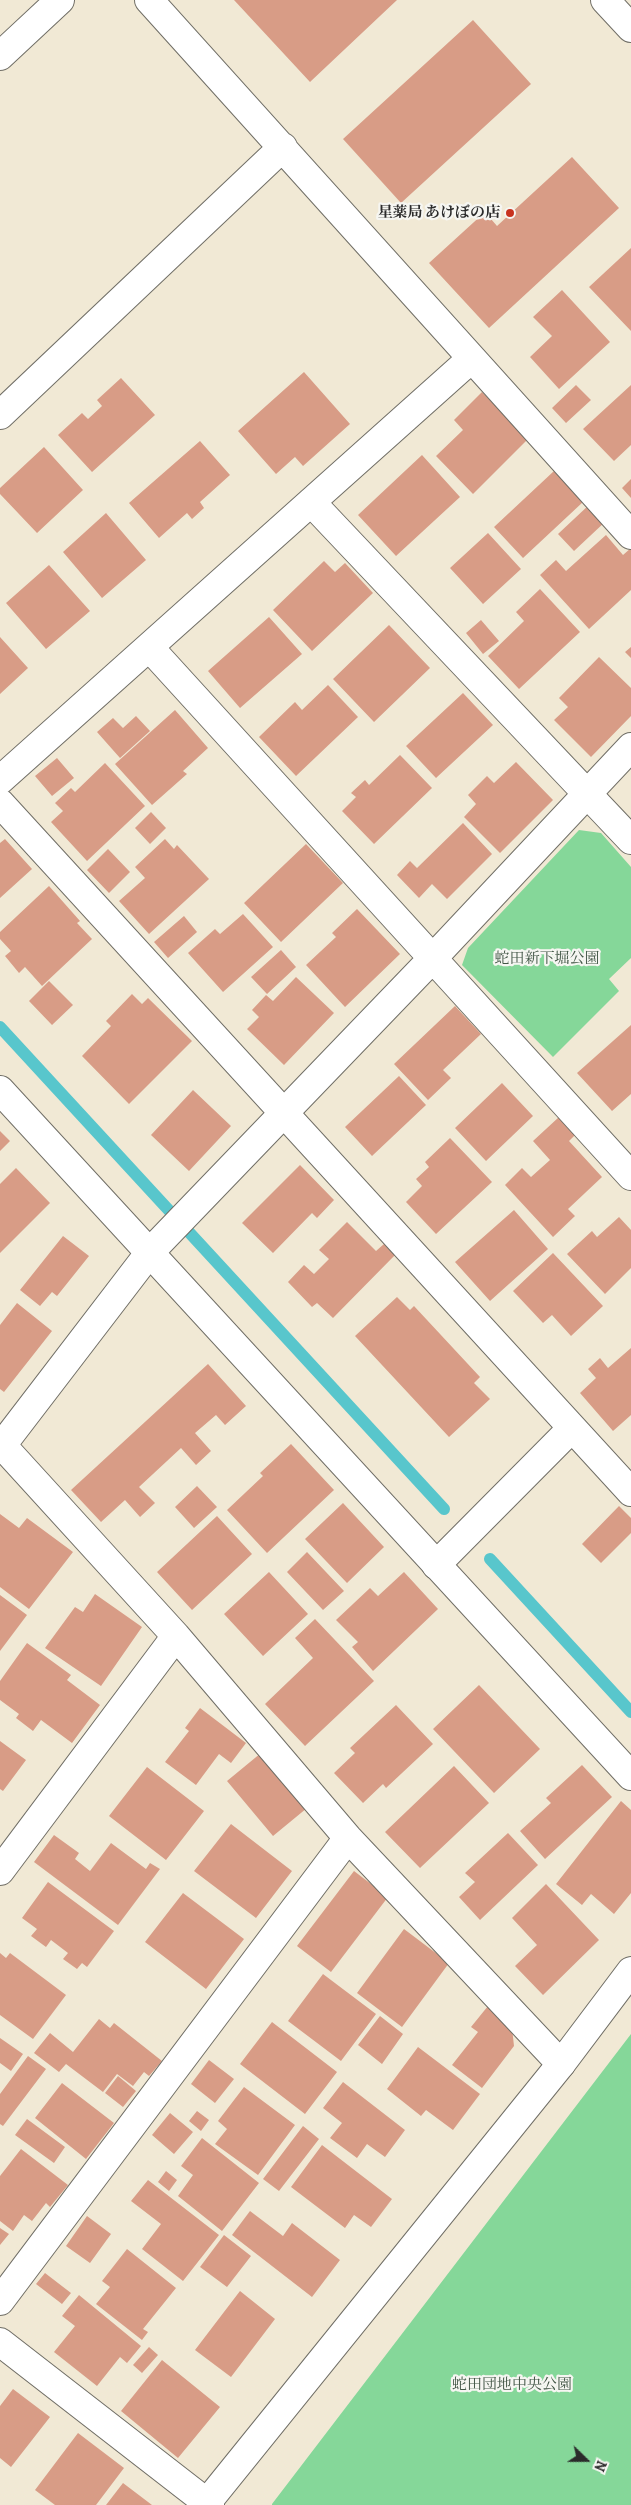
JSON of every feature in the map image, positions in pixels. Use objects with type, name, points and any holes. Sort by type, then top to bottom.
[{"type":"street","points":[[0,56],[60,0]]},
{"type":"street","points":[[149,0],[631,535]]},
{"type":"street","points":[[605,0],[631,28]]},
{"type":"street","points":[[0,415],[283,147]]},
{"type":"street","points":[[0,780],[471,359]]},
{"type":"street","points":[[311,502],[631,840]]},
{"type":"street","points":[[149,647],[631,1176]]},
{"type":"street","points":[[560,2064],[348,1838],[176,1636],[1,1445],[150,1252],[432,959],[631,747]]},
{"type":"street","points":[[0,803],[631,1492]]},
{"type":"street","points":[[0,1090],[631,1776]]},
{"type":"street","points":[[436,1565],[572,1428]]},
{"type":"street","points":[[0,1871],[176,1636]]},
{"type":"street","points":[[0,2301],[348,1838]]},
{"type":"street","points":[[0,2342],[207,2504],[560,2064],[631,1971]]},
{"type":"green space","name":"蛇田新下堀公園","points":[[579,830],[601,833],[631,867],[631,958],[609,979],[619,991],[553,1057],[462,965],[468,948]]},
{"type":"green space","name":"蛇田団地中央公園","points":[[631,2034],[631,2505],[272,2505],[272,2504]]},
{"type":"building","points":[[234,0],[397,0],[310,82]]},
{"type":"building","points":[[473,20],[531,84],[401,203],[343,139]]},
{"type":"building","points":[[572,157],[619,208],[489,328],[429,263],[485,212],[497,226]]},
{"type":"building","points":[[631,248],[631,331],[589,287]]},
{"type":"building","points":[[562,290],[610,342],[559,389],[530,357],[552,336],[533,317]]},
{"type":"building","points":[[304,372],[350,424],[303,466],[295,457],[276,474],[238,431]]},
{"type":"building","points":[[121,378],[155,415],[92,472],[58,435],[82,413],[88,419],[102,406],[97,400]]},
{"type":"building","points":[[576,385],[591,400],[566,423],[552,408]]},
{"type":"building","points":[[631,385],[631,445],[614,461],[583,429]]},
{"type":"building","points":[[482,392],[528,439],[473,494],[436,456],[463,430],[454,420]]},
{"type":"building","points":[[200,441],[230,475],[200,502],[204,508],[192,519],[187,513],[159,538],[129,503]]},
{"type":"building","points":[[44,447],[83,490],[37,533],[0,494],[0,488]]},
{"type":"building","points":[[422,455],[460,497],[396,556],[358,515]]},
{"type":"building","points":[[554,471],[583,502],[523,558],[494,527]]},
{"type":"building","points":[[631,479],[631,498],[622,488]]},
{"type":"building","points":[[590,504],[606,521],[574,551],[558,534]]},
{"type":"building","points":[[106,513],[146,560],[102,598],[63,552]]},
{"type":"building","points":[[488,533],[521,569],[483,604],[450,568]]},
{"type":"building","points":[[606,535],[623,555],[631,548],[631,590],[589,629],[540,575],[556,560],[566,571]]},
{"type":"building","points":[[324,561],[335,572],[345,563],[373,593],[312,651],[273,610]]},
{"type":"building","points":[[49,565],[90,611],[46,649],[6,603]]},
{"type":"building","points":[[540,589],[580,632],[519,689],[488,656],[524,621],[516,612]]},
{"type":"building","points":[[269,617],[302,654],[240,708],[208,671]]},
{"type":"building","points":[[481,620],[499,641],[483,654],[466,633]]},
{"type":"building","points":[[389,625],[430,668],[374,722],[333,679]]},
{"type":"building","points":[[0,637],[28,668],[0,694]]},
{"type":"building","points":[[631,647],[631,658],[625,652]]},
{"type":"building","points":[[599,657],[631,688],[631,716],[591,757],[554,720],[568,707],[559,698]]},
{"type":"building","points":[[328,685],[358,717],[296,776],[259,737],[295,702],[302,710]]},
{"type":"building","points":[[463,693],[493,725],[436,778],[406,746]]},
{"type":"building","points":[[175,710],[208,748],[183,771],[187,774],[152,805],[115,764]]},
{"type":"building","points":[[136,716],[150,731],[120,758],[97,732],[113,718],[123,728]]},
{"type":"building","points":[[400,755],[432,788],[374,844],[342,811],[356,797],[351,793],[365,780],[369,785]]},
{"type":"building","points":[[57,758],[74,778],[52,796],[35,776]]},
{"type":"building","points":[[516,762],[553,800],[500,853],[464,817],[476,804],[468,795],[487,776],[494,783]]},
{"type":"building","points":[[105,763],[145,806],[87,861],[51,822],[63,811],[55,803],[71,788],[75,792]]},
{"type":"building","points":[[151,812],[166,828],[150,844],[135,828]]},
{"type":"building","points":[[463,823],[492,854],[447,899],[432,884],[419,898],[397,875],[410,861],[417,868]]},
{"type":"building","points":[[5,839],[32,869],[0,898],[0,843]]},
{"type":"building","points":[[165,839],[174,849],[177,845],[209,879],[149,934],[119,901],[145,878],[135,867]]},
{"type":"building","points":[[306,844],[343,883],[281,942],[244,903]]},
{"type":"building","points":[[108,849],[130,872],[109,893],[87,870]]},
{"type":"building","points":[[49,886],[80,921],[77,923],[92,939],[42,986],[25,967],[19,973],[5,956],[11,951],[0,939],[0,932]]},
{"type":"building","points":[[357,909],[400,954],[345,1007],[306,965],[336,937],[332,933]]},
{"type":"building","points":[[243,914],[273,947],[223,992],[188,953],[215,929],[220,934]]},
{"type":"building","points":[[184,916],[197,932],[168,958],[154,942]]},
{"type":"building","points":[[281,950],[296,967],[267,994],[251,977]]},
{"type":"building","points":[[296,977],[334,1013],[284,1065],[247,1029],[259,1017],[252,1010],[266,995],[273,1001]]},
{"type":"building","points":[[49,981],[73,1005],[52,1025],[29,1001]]},
{"type":"building","points":[[132,994],[142,1004],[148,998],[192,1041],[129,1104],[82,1056],[111,1026],[106,1021]]},
{"type":"building","points":[[455,1006],[481,1034],[443,1070],[451,1078],[428,1100],[394,1064]]},
{"type":"building","points":[[631,1025],[631,1094],[612,1111],[577,1073]]},
{"type":"building","points":[[399,1076],[426,1105],[372,1156],[345,1127]]},
{"type":"building","points":[[502,1083],[533,1116],[486,1161],[455,1128]]},
{"type":"building","points":[[193,1090],[231,1126],[189,1171],[151,1135]]},
{"type":"building","points":[[559,1117],[575,1135],[569,1141],[602,1177],[568,1209],[575,1216],[553,1237],[505,1185],[522,1168],[531,1177],[550,1160],[533,1141]]},
{"type":"building","points":[[0,1131],[10,1141],[0,1151]]},
{"type":"building","points":[[450,1138],[492,1182],[436,1234],[406,1202],[422,1186],[416,1179],[429,1167],[425,1162]]},
{"type":"building","points":[[300,1165],[334,1200],[317,1218],[312,1213],[273,1253],[242,1223]]},
{"type":"building","points":[[16,1168],[50,1203],[0,1253],[0,1184]]},
{"type":"building","points":[[514,1210],[548,1249],[490,1301],[455,1262]]},
{"type":"building","points":[[619,1217],[631,1230],[631,1268],[605,1294],[567,1254],[592,1231],[597,1237]]},
{"type":"building","points":[[347,1222],[376,1251],[384,1244],[395,1255],[333,1318],[317,1303],[312,1307],[288,1282],[304,1265],[314,1274],[329,1259],[319,1250]]},
{"type":"building","points":[[63,1236],[89,1256],[57,1296],[52,1292],[40,1306],[20,1290]]},
{"type":"building","points":[[553,1253],[603,1306],[571,1336],[552,1315],[543,1323],[513,1291]]},
{"type":"building","points":[[397,1297],[410,1310],[414,1306],[480,1377],[474,1383],[490,1399],[449,1437],[355,1336]]},
{"type":"building","points":[[17,1303],[52,1331],[4,1392],[0,1389],[0,1325]]},
{"type":"building","points":[[631,1348],[631,1415],[613,1431],[580,1393],[596,1378],[588,1369],[600,1358],[608,1368]]},
{"type":"building","points":[[208,1364],[246,1406],[225,1425],[216,1415],[195,1433],[211,1451],[196,1465],[181,1448],[139,1487],[155,1503],[140,1517],[125,1500],[101,1522],[71,1490]]},
{"type":"building","points":[[291,1444],[334,1490],[267,1553],[227,1510],[263,1476],[260,1473]]},
{"type":"building","points":[[197,1486],[217,1507],[194,1528],[175,1507]]},
{"type":"building","points":[[343,1503],[384,1547],[347,1583],[305,1539]]},
{"type":"building","points":[[619,1506],[631,1518],[631,1533],[601,1563],[582,1544]]},
{"type":"building","points":[[0,1514],[19,1528],[27,1518],[73,1552],[29,1609],[0,1587]]},
{"type":"building","points":[[217,1516],[252,1554],[192,1610],[157,1572]]},
{"type":"building","points":[[307,1552],[344,1591],[323,1610],[287,1572]]},
{"type":"building","points":[[269,1572],[308,1614],[263,1656],[224,1614]]},
{"type":"building","points":[[404,1572],[438,1609],[373,1671],[352,1647],[358,1642],[336,1620],[370,1588],[378,1596]]},
{"type":"building","points":[[95,1594],[142,1627],[101,1686],[45,1648],[75,1607],[83,1612]]},
{"type":"building","points":[[0,1595],[27,1615],[0,1651]]},
{"type":"building","points":[[315,1619],[374,1681],[305,1746],[265,1704],[313,1658],[295,1638]]},
{"type":"building","points":[[27,1643],[71,1675],[67,1680],[100,1705],[72,1743],[41,1720],[33,1731],[16,1718],[19,1714],[0,1700],[0,1681]]},
{"type":"building","points":[[479,1685],[540,1749],[494,1793],[433,1729]]},
{"type":"building","points":[[396,1705],[433,1744],[386,1788],[383,1784],[363,1803],[334,1773],[355,1753],[350,1748]]},
{"type":"building","points":[[200,1708],[246,1743],[231,1763],[219,1754],[196,1785],[165,1762],[189,1731],[185,1728]]},
{"type":"building","points":[[0,1741],[26,1760],[3,1791],[0,1789]]},
{"type":"building","points":[[261,1753],[307,1808],[273,1836],[227,1781]]},
{"type":"building","points":[[582,1765],[612,1797],[545,1859],[520,1831],[551,1803],[546,1798]]},
{"type":"building","points":[[454,1766],[489,1803],[420,1868],[385,1832]]},
{"type":"building","points":[[147,1767],[204,1811],[166,1860],[109,1816]]},
{"type":"building","points":[[621,1801],[631,1810],[631,1893],[614,1914],[591,1894],[582,1905],[556,1884]]},
{"type":"building","points":[[231,1824],[292,1871],[256,1918],[194,1871]]},
{"type":"building","points":[[508,1833],[538,1865],[480,1920],[459,1897],[475,1882],[465,1873]]},
{"type":"building","points":[[54,1835],[79,1853],[75,1859],[90,1871],[111,1843],[146,1869],[150,1863],[160,1869],[118,1925],[34,1862]]},
{"type":"building","points":[[354,1871],[388,1897],[331,1972],[297,1946]]},
{"type":"building","points":[[48,1882],[114,1931],[87,1967],[82,1963],[77,1969],[63,1959],[68,1953],[51,1940],[46,1947],[31,1936],[37,1929],[22,1918]]},
{"type":"building","points":[[546,1884],[599,1940],[543,1995],[515,1966],[537,1945],[512,1918]]},
{"type":"building","points":[[183,1893],[244,1939],[206,1989],[145,1942]]},
{"type":"building","points":[[404,1929],[449,1963],[402,2027],[357,1993]]},
{"type":"building","points":[[0,1953],[6,1958],[10,1953],[66,1995],[33,2039],[0,2015]]},
{"type":"building","points":[[323,1974],[376,2014],[341,2061],[288,2021]]},
{"type":"building","points":[[488,2006],[512,2028],[514,2046],[482,2088],[452,2065],[478,2032],[471,2027]]},
{"type":"building","points":[[380,2016],[403,2034],[382,2064],[358,2045]]},
{"type":"building","points":[[99,2019],[110,2028],[114,2023],[162,2061],[149,2076],[144,2072],[133,2086],[117,2074],[103,2092],[66,2064],[59,2072],[34,2053],[50,2033],[73,2052]]},
{"type":"building","points":[[272,2022],[337,2072],[305,2114],[240,2064]]},
{"type":"building","points":[[0,2038],[23,2054],[11,2071],[0,2063]]},
{"type":"building","points":[[418,2047],[480,2094],[453,2130],[426,2110],[421,2116],[387,2089]]},
{"type":"building","points":[[28,2056],[46,2069],[3,2126],[0,2124],[0,2094]]},
{"type":"building","points":[[209,2060],[234,2079],[215,2103],[191,2084]]},
{"type":"building","points":[[118,2076],[136,2091],[123,2107],[105,2093]]},
{"type":"building","points":[[343,2082],[405,2130],[385,2157],[367,2144],[357,2158],[330,2138],[342,2123],[323,2108]]},
{"type":"building","points":[[62,2083],[114,2123],[86,2159],[35,2118]]},
{"type":"building","points":[[244,2087],[295,2125],[258,2175],[215,2144],[227,2129],[218,2121]]},
{"type":"building","points":[[197,2111],[209,2120],[201,2131],[189,2121]]},
{"type":"building","points":[[170,2113],[193,2132],[174,2154],[152,2135]]},
{"type":"building","points":[[27,2119],[65,2147],[54,2163],[15,2135]]},
{"type":"building","points":[[303,2126],[319,2139],[279,2191],[263,2179]]},
{"type":"building","points":[[202,2138],[259,2183],[222,2231],[178,2196],[193,2175],[181,2166]]},
{"type":"building","points":[[322,2145],[392,2199],[371,2227],[354,2215],[345,2228],[291,2187]]},
{"type":"building","points":[[21,2149],[68,2185],[50,2207],[46,2203],[32,2221],[24,2215],[13,2231],[0,2221],[0,2176]]},
{"type":"building","points":[[166,2171],[177,2180],[169,2191],[158,2182]]},
{"type":"building","points":[[148,2180],[219,2235],[183,2281],[142,2249],[161,2224],[131,2201]]},
{"type":"building","points":[[250,2211],[283,2236],[292,2223],[340,2260],[312,2297],[232,2235]]},
{"type":"building","points":[[87,2216],[111,2234],[90,2263],[66,2246]]},
{"type":"building","points":[[0,2228],[9,2234],[0,2245]]},
{"type":"building","points":[[224,2235],[251,2256],[227,2287],[200,2267]]},
{"type":"building","points":[[127,2249],[176,2288],[143,2329],[148,2332],[142,2340],[96,2304],[110,2287],[102,2281]]},
{"type":"building","points":[[45,2273],[71,2293],[62,2304],[36,2284]]},
{"type":"building","points":[[240,2291],[275,2319],[231,2377],[195,2350]]},
{"type":"building","points":[[79,2295],[141,2346],[127,2363],[120,2357],[97,2386],[54,2352],[75,2326],[62,2316]]},
{"type":"building","points":[[149,2347],[158,2355],[142,2373],[133,2365]]},
{"type":"building","points":[[162,2360],[220,2407],[178,2458],[121,2411]]},
{"type":"building","points":[[13,2389],[50,2417],[11,2467],[0,2458],[0,2406]]},
{"type":"building","points":[[78,2433],[124,2468],[96,2505],[55,2505],[35,2490]]},
{"type":"building","points":[[123,2483],[152,2505],[106,2505]]},
{"type":"waterway","points":[[0,1027],[444,1509]]},
{"type":"waterway","points":[[490,1559],[631,1712]]},
{"type":"place","name":"星薬局 あけぼの店","points":[[510,213]]}]
